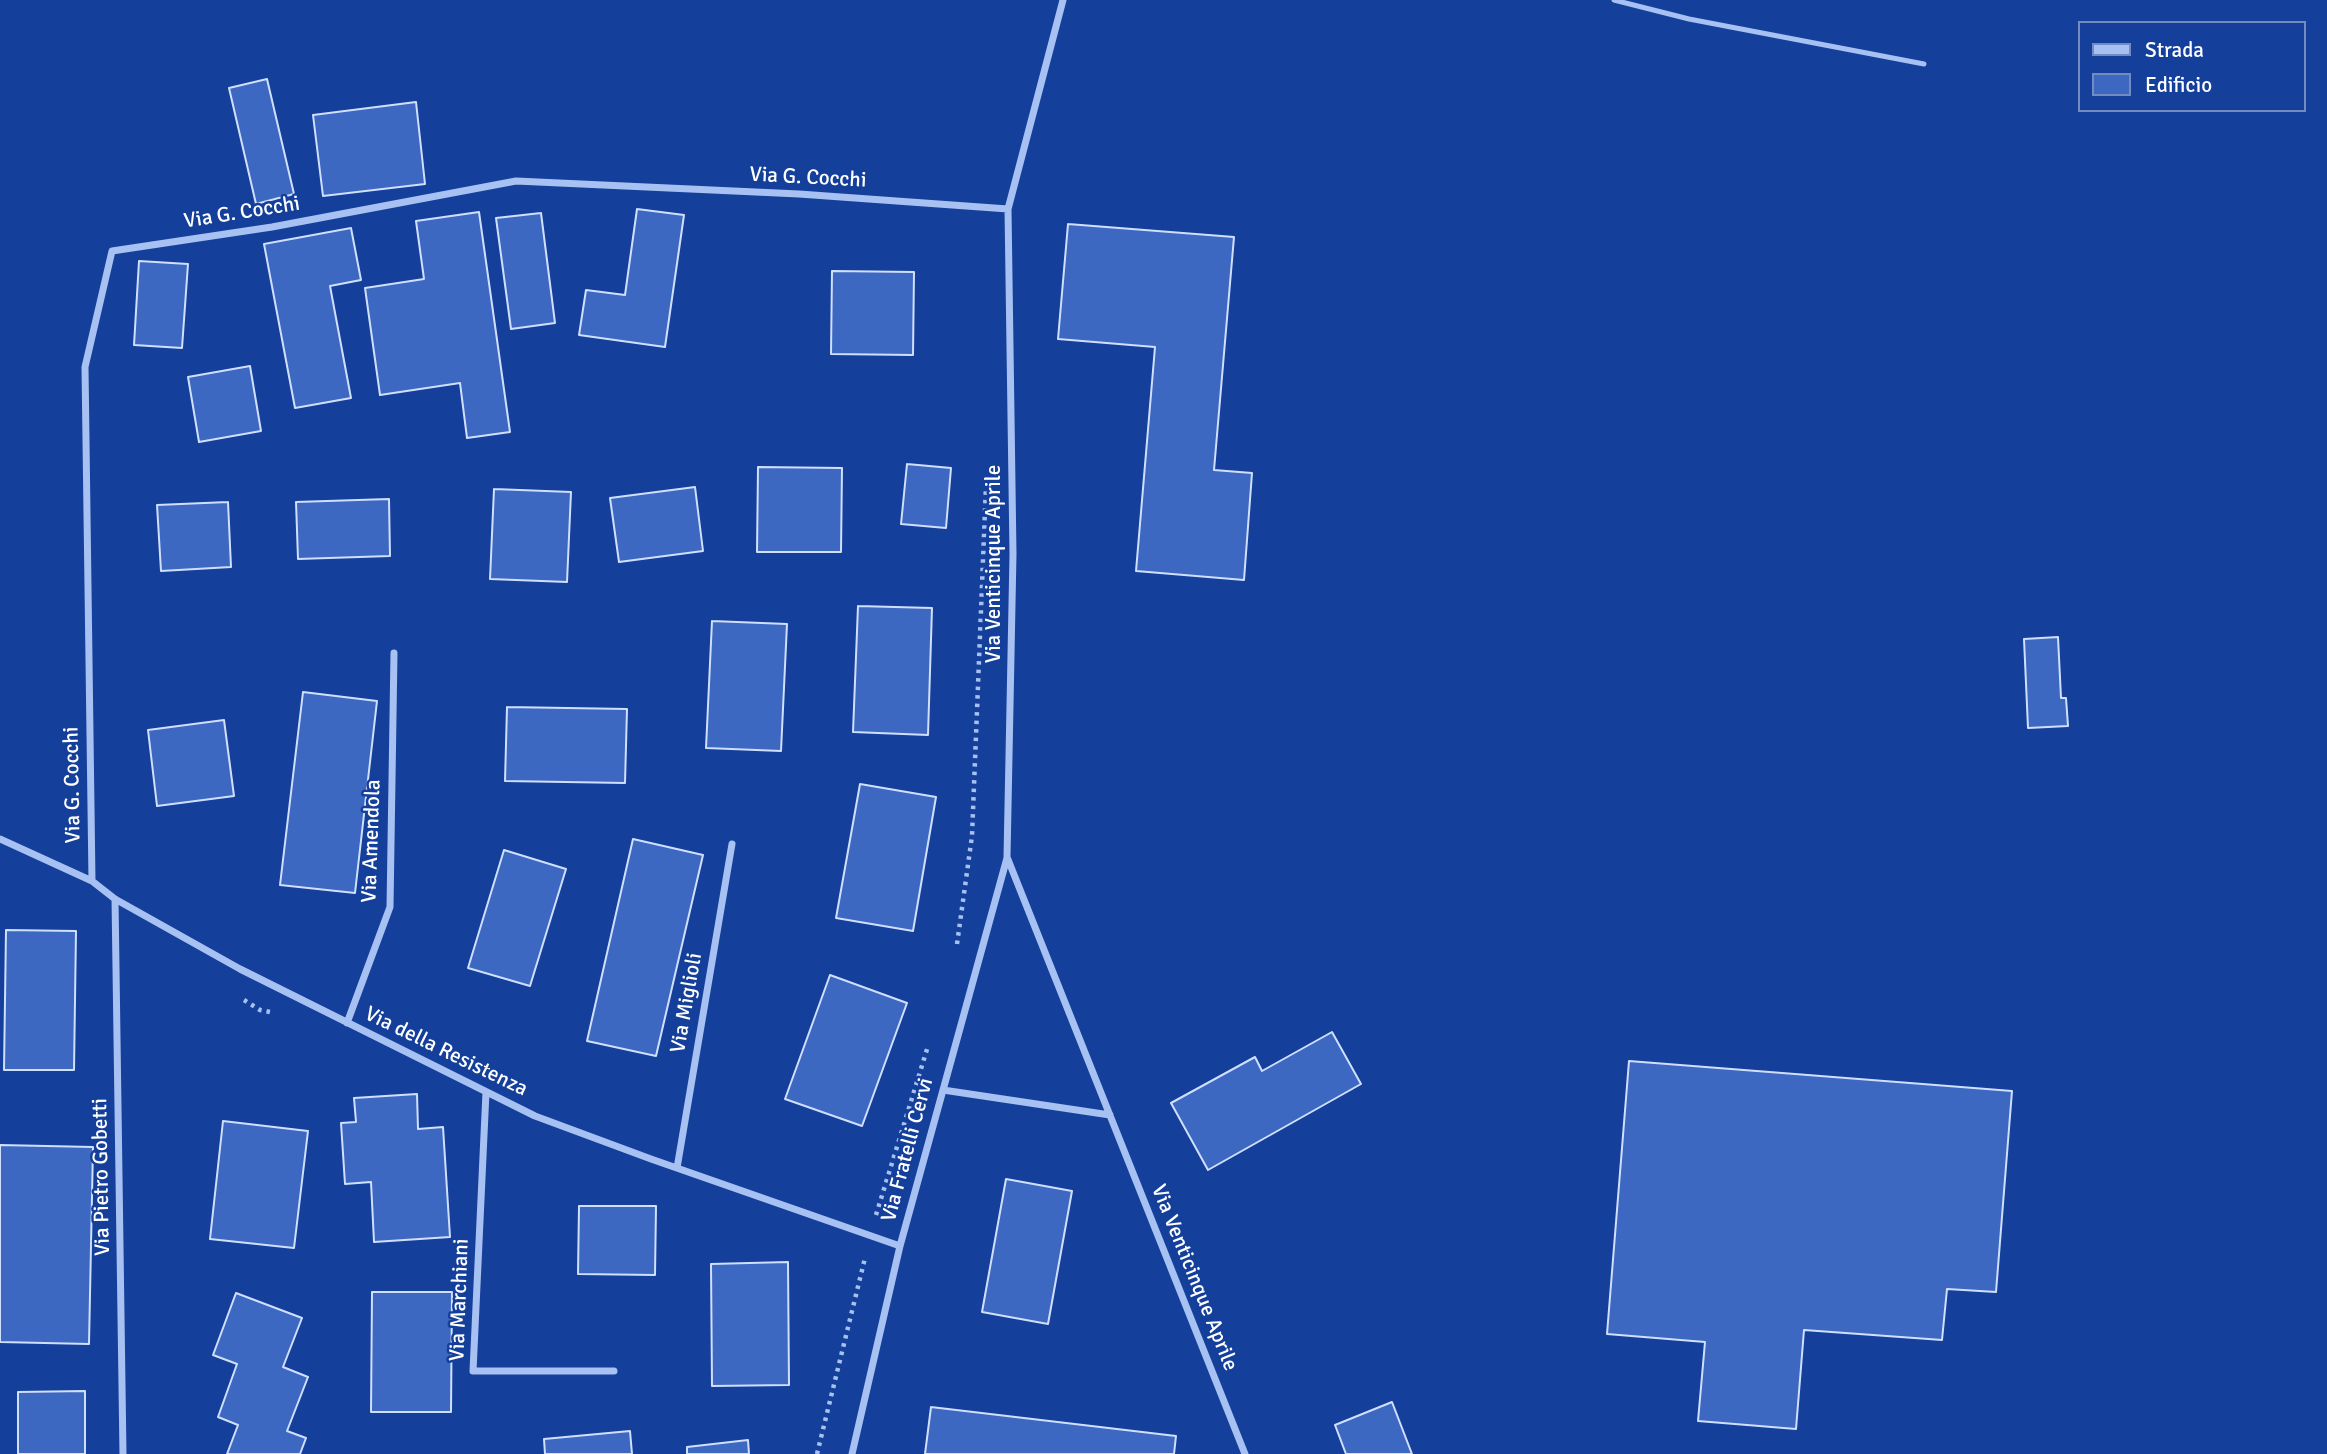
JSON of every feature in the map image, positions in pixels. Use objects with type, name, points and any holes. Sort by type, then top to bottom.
[{"type":"street","name":"Via Venticinque Aprile","points":[[1063,0],[1008,209],[1013,554],[1007,857],[1245,1454]]},
{"type":"street","name":"Via G. Cocchi","points":[[92,881],[85,367],[112,251],[272,228],[516,181],[800,194],[1008,209]]},
{"type":"street","name":"Via Amendola","points":[[347,1023],[390,907],[394,653]]},
{"type":"street","name":"Via della Resistenza","points":[[0,839],[92,881],[115,899],[240,969],[535,1116],[900,1246]]},
{"type":"street","name":"Via Miglioli","points":[[677,1168],[732,845]]},
{"type":"street","name":"Via Fratelli Cervi","points":[[852,1454],[900,1246],[1007,857]]},
{"type":"street","name":"Via Pietro Gobetti","points":[[115,899],[123,1454]]},
{"type":"street","points":[[943,1090],[1110,1115]]},
{"type":"street","name":"Via Marchiani","points":[[486,1092],[473,1371],[614,1371]]},
{"type":"lane","points":[[1614,0],[1689,19],[1924,64]]},
{"type":"path","points":[[957,944],[972,836],[986,478]]},
{"type":"path","points":[[817,1454],[870,1236],[931,1037]]},
{"type":"building","points":[[267,79],[294,194],[256,204],[229,88]]},
{"type":"building","points":[[416,102],[425,184],[323,196],[313,115]]},
{"type":"building","points":[[637,209],[684,215],[665,347],[579,335],[586,290],[625,295]]},
{"type":"building","points":[[479,212],[510,432],[467,438],[460,383],[380,395],[365,288],[424,279],[416,221]]},
{"type":"building","points":[[541,213],[555,323],[511,329],[496,218]]},
{"type":"building","points":[[1068,224],[1234,237],[1214,470],[1252,473],[1244,580],[1136,571],[1155,347],[1058,339]]},
{"type":"building","points":[[351,228],[361,280],[330,286],[351,398],[295,408],[264,244]]},
{"type":"building","points":[[139,261],[188,264],[182,348],[134,345]]},
{"type":"building","points":[[832,271],[914,272],[913,355],[831,354]]},
{"type":"building","points":[[250,366],[261,431],[199,442],[188,377]]},
{"type":"building","points":[[907,464],[951,468],[946,528],[901,524]]},
{"type":"building","points":[[758,467],[842,468],[841,552],[757,552]]},
{"type":"building","points":[[695,487],[703,551],[619,562],[610,498]]},
{"type":"building","points":[[494,489],[571,492],[567,582],[490,579]]},
{"type":"building","points":[[389,499],[390,556],[298,559],[296,502]]},
{"type":"building","points":[[228,502],[231,567],[161,571],[157,505]]},
{"type":"building","points":[[858,606],[932,608],[928,735],[853,732]]},
{"type":"building","points":[[712,621],[787,624],[781,751],[706,748]]},
{"type":"building","points":[[2058,637],[2061,698],[2066,698],[2068,726],[2028,728],[2024,639]]},
{"type":"building","points":[[303,692],[377,701],[355,893],[280,885]]},
{"type":"building","points":[[507,707],[627,709],[625,783],[505,781]]},
{"type":"building","points":[[224,720],[234,796],[157,806],[148,730]]},
{"type":"building","points":[[860,784],[936,797],[913,931],[836,918]]},
{"type":"building","points":[[633,839],[703,855],[656,1056],[587,1041]]},
{"type":"building","points":[[504,850],[566,869],[530,986],[468,968]]},
{"type":"building","points":[[6,930],[76,931],[74,1070],[4,1070]]},
{"type":"building","points":[[830,975],[907,1003],[862,1126],[785,1099]]},
{"type":"building","points":[[1332,1032],[1361,1084],[1208,1170],[1171,1103],[1255,1057],[1262,1071]]},
{"type":"building","points":[[1629,1061],[2012,1091],[1996,1292],[1947,1289],[1942,1340],[1804,1330],[1796,1429],[1698,1421],[1705,1342],[1607,1334]]},
{"type":"building","points":[[417,1094],[418,1129],[443,1127],[450,1237],[374,1242],[371,1182],[345,1184],[341,1123],[356,1122],[354,1098]]},
{"type":"building","points":[[223,1121],[308,1131],[294,1248],[210,1239]]},
{"type":"building","points":[[0,1145],[93,1147],[89,1344],[0,1342]]},
{"type":"building","points":[[1006,1179],[1072,1191],[1048,1324],[982,1312]]},
{"type":"building","points":[[579,1206],[656,1206],[655,1275],[578,1274]]},
{"type":"building","points":[[788,1262],[789,1385],[712,1386],[711,1264]]},
{"type":"building","points":[[372,1292],[452,1292],[451,1412],[371,1412]]},
{"type":"building","points":[[236,1293],[302,1318],[283,1367],[308,1377],[287,1431],[306,1438],[300,1454],[227,1454],[238,1425],[218,1417],[237,1364],[213,1355]]},
{"type":"building","points":[[85,1391],[85,1454],[18,1454],[18,1392]]},
{"type":"building","points":[[1392,1402],[1412,1454],[1346,1454],[1335,1425]]},
{"type":"building","points":[[931,1407],[1176,1436],[1174,1454],[925,1454]]},
{"type":"building","points":[[630,1431],[632,1454],[545,1454],[544,1439]]},
{"type":"building","points":[[748,1440],[749,1454],[687,1454],[687,1447]]}]
